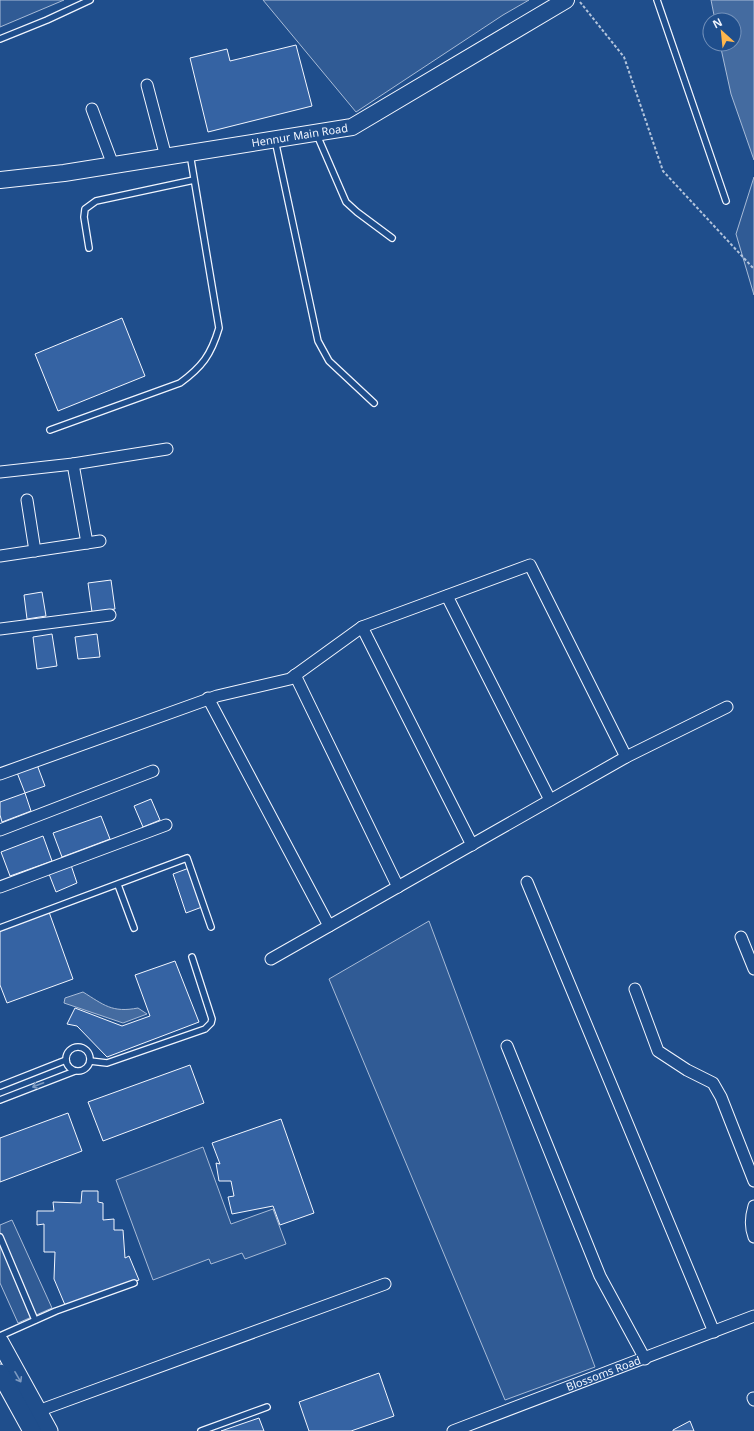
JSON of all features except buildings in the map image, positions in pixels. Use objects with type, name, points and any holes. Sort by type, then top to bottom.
[{"type":"main road","name":"Hennur Main Road","points":[[0,180],[64,173],[352,127],[566,0]]},
{"type":"main road","points":[[0,1342],[49,1431]]},
{"type":"main road","points":[[0,1373],[32,1431]]},
{"type":"street","points":[[147,85],[166,157]]},
{"type":"street","points":[[92,109],[113,165]]},
{"type":"street","points":[[0,472],[73,464],[168,449]]},
{"type":"street","points":[[73,464],[87,543]]},
{"type":"street","points":[[27,500],[35,551]]},
{"type":"street","points":[[0,556],[100,541]]},
{"type":"street","points":[[0,774],[208,698],[290,679],[362,627],[530,565],[626,757]]},
{"type":"street","points":[[447,596],[550,800]]},
{"type":"street","points":[[0,629],[110,615]]},
{"type":"street","points":[[362,627],[472,845]]},
{"type":"street","points":[[295,675],[398,887]]},
{"type":"street","points":[[208,698],[329,926]]},
{"type":"street","points":[[271,959],[626,757],[727,707]]},
{"type":"street","points":[[0,830],[153,771]]},
{"type":"street","points":[[0,887],[166,825]]},
{"type":"street","points":[[527,882],[714,1332]]},
{"type":"street","points":[[741,937],[754,969]]},
{"type":"street","points":[[635,989],[658,1050],[687,1070],[713,1083],[721,1097],[754,1181]]},
{"type":"street","points":[[507,1046],[600,1276],[645,1359]]},
{"type":"street","points":[[754,1206],[751,1214],[752,1232],[754,1237]]},
{"type":"street","points":[[38,1411],[385,1284]]},
{"type":"street","name":"Blossoms Road","points":[[453,1431],[645,1359],[754,1316]]},
{"type":"lane","points":[[0,39],[47,20],[90,0]]},
{"type":"lane","points":[[657,0],[726,201]]},
{"type":"lane","points":[[317,133],[346,202],[392,238]]},
{"type":"lane","points":[[275,140],[318,341],[329,361],[374,403]]},
{"type":"lane","points":[[50,430],[180,383],[196,372],[208,356],[215,342],[219,328],[190,153]]},
{"type":"lane","points":[[89,248],[84,217],[86,208],[90,204],[96,201],[194,180]]},
{"type":"lane","points":[[0,928],[187,858],[211,927]]},
{"type":"lane","points":[[118,884],[134,928]]},
{"type":"lane","points":[[90,1061],[107,1063],[205,1029],[209,1026],[212,1019],[192,957]]},
{"type":"lane","points":[[0,1100],[75,1071],[82,1071],[86,1068],[90,1061],[89,1053],[79,1047],[68,1052],[66,1060],[69,1066],[75,1071]]},
{"type":"lane","points":[[0,1086],[66,1060]]},
{"type":"lane","points":[[0,1236],[35,1320]]},
{"type":"lane","points":[[0,1336],[56,1311],[134,1283]]},
{"type":"lane","points":[[201,1431],[266,1407]]},
{"type":"path","points":[[578,0],[624,57],[663,171],[754,269]]},
{"type":"shaded area","points":[[0,0],[64,0],[0,27]]},
{"type":"shaded area","points":[[263,0],[529,0],[503,15],[356,112]]},
{"type":"shaded area","points":[[711,0],[754,0],[754,160],[731,94],[722,52],[742,52],[742,12],[713,12]]},
{"type":"shaded area","points":[[754,177],[754,295],[736,234]]},
{"type":"shaded area","points":[[429,921],[595,1367],[505,1400],[329,979]]},
{"type":"shaded area","points":[[83,992],[109,1007],[115,1009],[138,1008],[147,1014],[123,1023],[64,1003],[65,998]]},
{"type":"shaded area","points":[[203,1147],[231,1224],[273,1209],[286,1244],[245,1259],[242,1253],[211,1264],[209,1259],[153,1280],[116,1180]]},
{"type":"shaded area","points":[[12,1220],[52,1308],[18,1323],[0,1283],[0,1225]]}]
